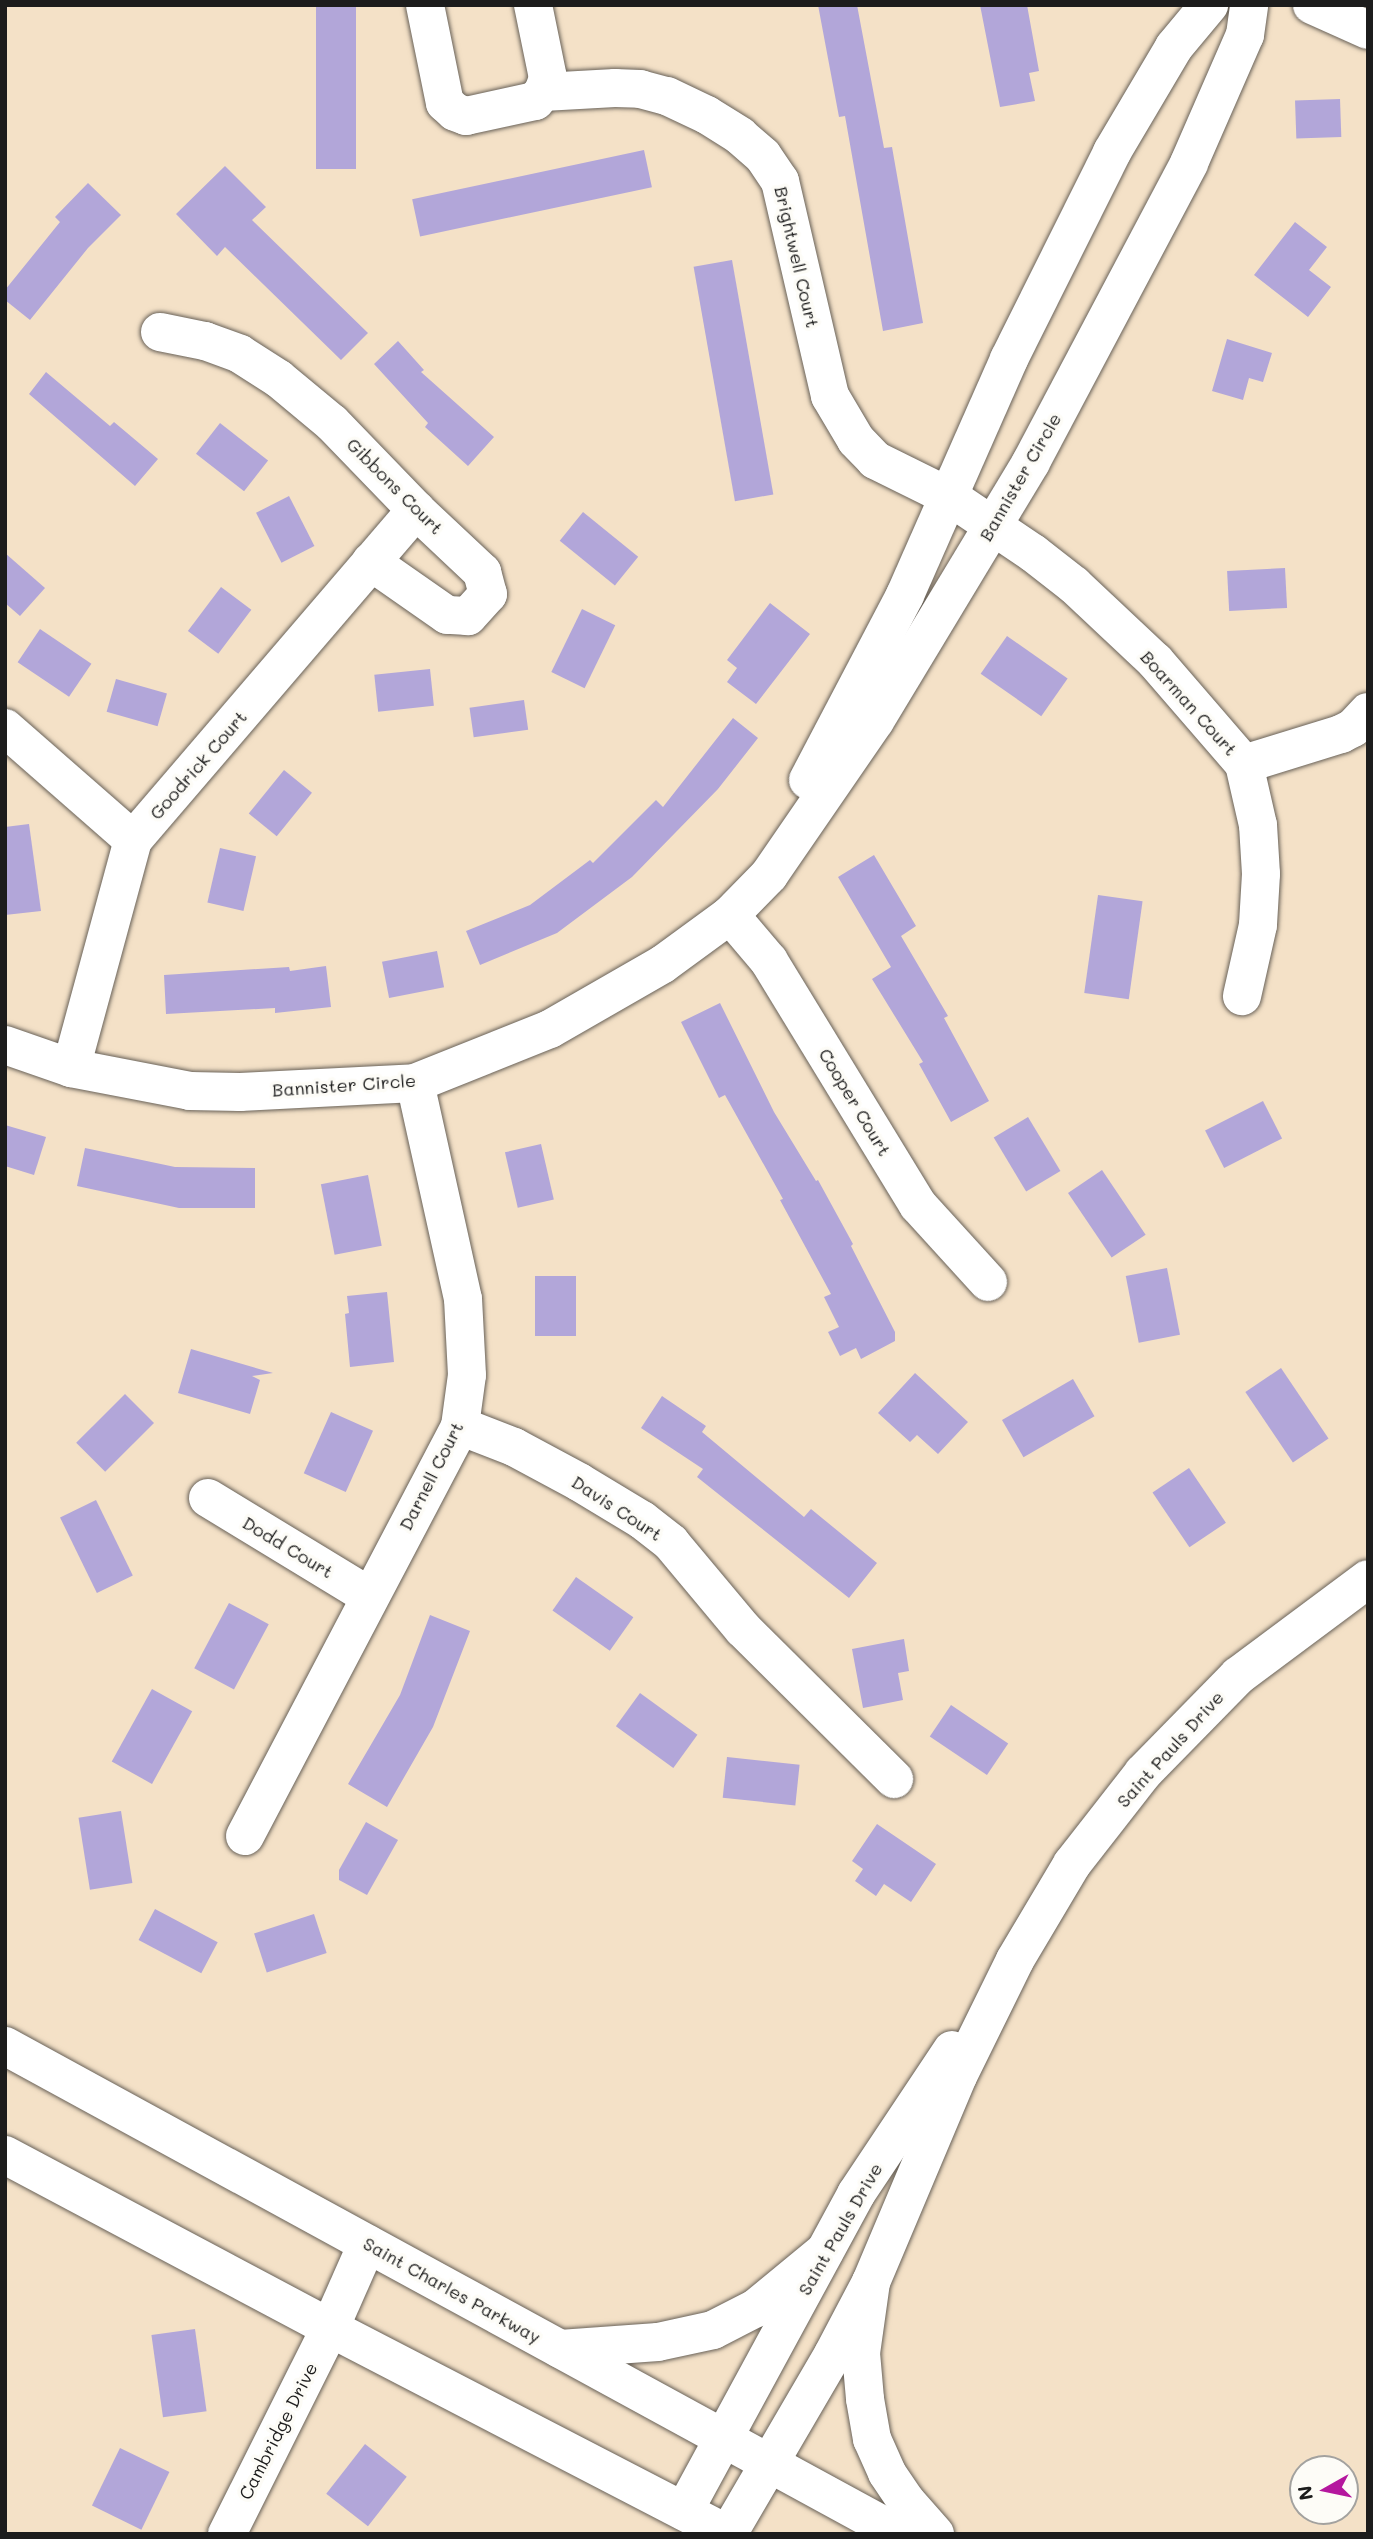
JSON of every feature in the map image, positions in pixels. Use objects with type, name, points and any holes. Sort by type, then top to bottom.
[{"type":"street","name":"Brightwell Court","points":[[425,5],[445,103],[455,112],[466,116],[535,101],[543,92],[640,89],[667,96],[729,129],[763,156],[780,181],[823,374],[840,418],[875,460],[950,497]]},
{"type":"street","points":[[533,5],[548,78],[543,92]]},
{"type":"street","name":"Bannister Circle","points":[[730,915],[765,848],[811,774],[854,695],[950,497],[1009,359],[1112,152],[1174,47],[1209,5]]},
{"type":"street","name":"Bannister Circle","points":[[5,1045],[71,1068],[190,1091],[252,1092],[415,1083],[550,1029],[663,964],[730,915],[769,875],[875,721],[1037,451],[1189,163],[1245,35],[1249,5]]},
{"type":"street","points":[[1312,5],[1368,30]]},
{"type":"street","name":"Gibbons Court","points":[[160,332],[205,341],[240,354],[279,379],[332,423],[416,510],[482,572],[488,594],[468,615],[447,615],[371,562]]},
{"type":"street","name":"Boarman Court","points":[[950,497],[1053,569],[1116,624],[1155,662],[1244,764],[1258,825],[1261,874],[1258,925],[1242,996]]},
{"type":"street","name":"Goodrick Court","points":[[71,1068],[133,841],[416,510]]},
{"type":"street","points":[[1244,764],[1341,734],[1353,728],[1368,712]]},
{"type":"street","points":[[5,728],[133,841]]},
{"type":"street","name":"Cooper Court","points":[[730,915],[769,961],[918,1205],[988,1282]]},
{"type":"street","name":"Darnell Court","points":[[245,1836],[460,1426],[467,1375],[463,1299],[415,1083]]},
{"type":"street","name":"Davis Court","points":[[460,1426],[514,1447],[642,1520],[671,1543],[743,1629],[894,1779]]},
{"type":"street","name":"Dodd Court","points":[[208,1498],[369,1596]]},
{"type":"street","name":"Saint Pauls Drive","points":[[684,2511],[856,2194],[1015,1959],[1072,1864],[1143,1773],[1238,1676],[1368,1579]]},
{"type":"street","name":"Saint Pauls Drive","points":[[727,2534],[833,2354],[871,2282],[958,2076],[1015,1959]]},
{"type":"street","name":"Saint Charles Parkway","points":[[5,2046],[899,2534]]},
{"type":"street","points":[[5,2155],[330,2328],[727,2534]]},
{"type":"street","name":"Cambridge Drive","points":[[227,2534],[330,2328],[367,2244]]},
{"type":"street","points":[[558,2349],[659,2342],[713,2330],[756,2308],[825,2252]]},
{"type":"street","points":[[871,2282],[861,2353],[872,2439],[900,2492],[935,2534]]},
{"type":"building","points":[[316,5],[356,5],[356,169],[316,169]]},
{"type":"building","points":[[818,5],[857,5],[884,148],[892,147],[923,323],[883,331],[845,116],[839,117]]},
{"type":"building","points":[[980,5],[1027,5],[1039,71],[1029,73],[1035,101],[1000,107]]},
{"type":"building","points":[[1340,99],[1341,137],[1296,139],[1295,101]]},
{"type":"building","points":[[644,150],[652,187],[420,236],[412,199]]},
{"type":"building","points":[[225,166],[266,207],[252,220],[368,333],[341,360],[225,247],[217,256],[176,214]]},
{"type":"building","points":[[88,183],[121,215],[88,248],[30,320],[5,300],[5,290],[60,222],[55,217]]},
{"type":"building","points":[[1295,222],[1327,247],[1309,270],[1331,287],[1308,317],[1254,275]]},
{"type":"building","points":[[732,260],[773,494],[735,501],[694,267]]},
{"type":"building","points":[[1227,339],[1272,353],[1263,382],[1249,378],[1243,400],[1212,391]]},
{"type":"building","points":[[398,341],[424,370],[421,372],[494,437],[468,466],[425,427],[428,423],[374,364]]},
{"type":"building","points":[[46,372],[110,426],[114,422],[158,459],[135,486],[29,394]]},
{"type":"building","points":[[220,423],[268,461],[244,491],[196,454]]},
{"type":"building","points":[[289,496],[314,546],[281,563],[256,513]]},
{"type":"building","points":[[583,512],[638,557],[615,585],[560,541]]},
{"type":"building","points":[[5,553],[45,588],[20,616],[5,603]]},
{"type":"building","points":[[1285,568],[1287,608],[1229,611],[1227,571]]},
{"type":"building","points":[[221,587],[251,610],[218,654],[188,631]]},
{"type":"building","points":[[770,603],[810,634],[756,704],[727,682],[737,668],[727,660]]},
{"type":"building","points":[[582,609],[615,625],[585,688],[551,672]]},
{"type":"building","points":[[40,629],[91,664],[69,697],[18,662]]},
{"type":"building","points":[[1007,636],[1068,678],[1041,716],[981,674]]},
{"type":"building","points":[[430,669],[434,706],[378,712],[374,675]]},
{"type":"building","points":[[116,679],[167,694],[158,726],[107,712]]},
{"type":"building","points":[[524,700],[528,730],[474,737],[470,708]]},
{"type":"building","points":[[733,718],[758,738],[718,789],[632,877],[557,933],[480,965],[466,931],[530,905],[590,860],[593,863],[656,800],[663,807]]},
{"type":"building","points":[[284,770],[312,793],[277,836],[249,814]]},
{"type":"building","points":[[29,824],[41,911],[5,915],[5,827]]},
{"type":"building","points":[[220,848],[256,856],[243,911],[207,903]]},
{"type":"building","points":[[874,855],[916,926],[901,936],[948,1016],[944,1018],[989,1101],[951,1122],[919,1064],[923,1062],[872,979],[891,967],[838,877]]},
{"type":"building","points":[[1098,895],[1143,901],[1129,999],[1084,993]]},
{"type":"building","points":[[437,951],[444,987],[389,998],[382,962]]},
{"type":"building","points":[[326,966],[331,1007],[275,1013],[275,1008],[166,1014],[164,975],[289,967],[290,971]]},
{"type":"building","points":[[720,1003],[774,1112],[816,1181],[818,1180],[853,1244],[851,1246],[895,1332],[895,1341],[861,1359],[856,1348],[840,1356],[828,1332],[839,1327],[824,1297],[831,1294],[780,1200],[783,1199],[725,1095],[719,1098],[681,1022]]},
{"type":"building","points":[[1263,1101],[1282,1138],[1224,1168],[1205,1131]]},
{"type":"building","points":[[1028,1117],[1060,1171],[1026,1192],[994,1138]]},
{"type":"building","points":[[5,1125],[46,1137],[34,1175],[5,1166]]},
{"type":"building","points":[[541,1144],[554,1200],[518,1208],[505,1152]]},
{"type":"building","points":[[85,1148],[175,1167],[255,1168],[255,1208],[179,1208],[77,1186]]},
{"type":"building","points":[[1102,1170],[1146,1235],[1112,1258],[1068,1193]]},
{"type":"building","points":[[368,1175],[382,1246],[335,1255],[321,1184]]},
{"type":"building","points":[[1167,1268],[1180,1335],[1139,1343],[1126,1276]]},
{"type":"building","points":[[535,1276],[576,1276],[576,1336],[535,1336]]},
{"type":"building","points":[[387,1292],[394,1362],[350,1367],[345,1314],[349,1313],[347,1296]]},
{"type":"building","points":[[191,1349],[273,1373],[252,1376],[260,1380],[250,1414],[178,1393]]},
{"type":"building","points":[[1281,1368],[1329,1438],[1293,1463],[1245,1392]]},
{"type":"building","points":[[915,1373],[968,1422],[938,1454],[917,1435],[910,1442],[878,1413]]},
{"type":"building","points":[[1073,1379],[1094,1416],[1023,1457],[1002,1420]]},
{"type":"building","points":[[125,1394],[154,1423],[105,1472],[76,1443]]},
{"type":"building","points":[[662,1396],[706,1426],[702,1432],[804,1517],[811,1509],[877,1563],[849,1598],[697,1477],[703,1469],[641,1428]]},
{"type":"building","points":[[331,1412],[373,1431],[346,1492],[304,1473]]},
{"type":"building","points":[[1189,1468],[1226,1523],[1189,1547],[1153,1493]]},
{"type":"building","points":[[96,1500],[133,1575],[97,1593],[60,1518]]},
{"type":"building","points":[[576,1577],[633,1617],[610,1651],[552,1611]]},
{"type":"building","points":[[229,1603],[269,1624],[234,1689],[194,1668]]},
{"type":"building","points":[[430,1615],[470,1631],[433,1727],[387,1807],[348,1784],[400,1695]]},
{"type":"building","points":[[904,1639],[909,1671],[898,1673],[903,1700],[863,1708],[852,1649]]},
{"type":"building","points":[[152,1689],[192,1711],[152,1784],[112,1762]]},
{"type":"building","points":[[640,1693],[697,1735],[673,1768],[616,1726]]},
{"type":"building","points":[[951,1705],[1008,1744],[987,1775],[930,1737]]},
{"type":"building","points":[[727,1757],[800,1765],[795,1805],[723,1798]]},
{"type":"building","points":[[121,1811],[132,1883],[90,1890],[79,1818]]},
{"type":"building","points":[[366,1822],[398,1840],[367,1895],[339,1880],[339,1870]]},
{"type":"building","points":[[877,1824],[936,1864],[911,1902],[884,1884],[876,1896],[855,1881],[863,1869],[852,1861]]},
{"type":"building","points":[[155,1909],[218,1942],[201,1973],[139,1940]]},
{"type":"building","points":[[314,1914],[327,1953],[267,1972],[254,1933]]},
{"type":"building","points":[[195,2329],[207,2411],[163,2417],[151,2335]]},
{"type":"building","points":[[365,2444],[407,2477],[368,2526],[326,2494]]},
{"type":"building","points":[[120,2448],[169,2472],[141,2530],[92,2506]]}]
